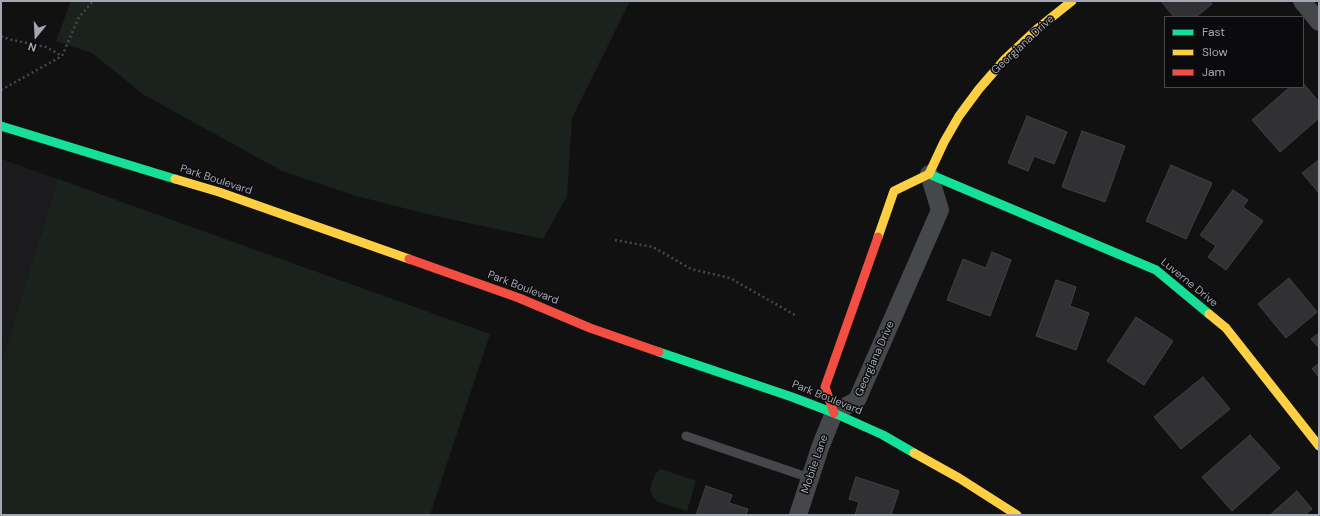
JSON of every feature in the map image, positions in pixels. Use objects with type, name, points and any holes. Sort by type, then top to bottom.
[{"type":"main road","name":"Georgiana Drive","points":[[930,174],[944,142],[959,116],[979,89],[1005,58],[1037,29],[1072,1]]},
{"type":"main road","name":"Park Boulevard","points":[[1,127],[219,192],[519,298],[590,328],[785,394],[834,413],[883,435],[959,478],[1017,515]]},
{"type":"main road","points":[[834,413],[825,387],[894,191],[930,174]]},
{"type":"main road","name":"Luverne Drive","points":[[930,174],[1156,270],[1226,328],[1319,446]]},
{"type":"street","points":[[1302,1],[1319,22]]},
{"type":"street","name":"Georgiana Drive","points":[[834,413],[857,400],[940,210],[930,174]]},
{"type":"street","name":"Mobile Lane","points":[[798,515],[834,413]]},
{"type":"lane","points":[[686,436],[810,478]]},
{"type":"path","points":[[1,90],[62,56],[80,17],[93,1]]},
{"type":"path","points":[[1,36],[8,39],[46,47],[62,56]]},
{"type":"path","points":[[615,240],[653,247],[691,269],[730,278],[795,315]]},
{"type":"shaded area","points":[[71,1],[630,1],[572,118],[567,196],[543,239],[431,215],[356,196],[282,171],[144,95],[92,53],[56,41]]},
{"type":"shaded area","points":[[1,159],[58,179],[1,363]]},
{"type":"shaded area","points":[[58,179],[490,334],[430,515],[1,515],[1,363]]},
{"type":"shaded area","points":[[661,469],[696,481],[687,511],[658,502],[652,496],[650,488],[655,474]]},
{"type":"building","points":[[1161,1],[1210,1],[1212,4],[1197,16],[1173,16]]},
{"type":"building","points":[[1304,84],[1319,102],[1319,118],[1280,152],[1252,120],[1289,88],[1304,88]]},
{"type":"building","points":[[1027,116],[1067,132],[1054,164],[1034,156],[1028,171],[1008,163]]},
{"type":"building","points":[[1082,131],[1125,146],[1105,202],[1062,187]]},
{"type":"building","points":[[1319,160],[1319,193],[1302,173]]},
{"type":"building","points":[[1171,165],[1212,183],[1186,239],[1146,221]]},
{"type":"building","points":[[1233,190],[1248,200],[1243,207],[1263,221],[1226,270],[1208,257],[1216,246],[1200,235]]},
{"type":"building","points":[[992,252],[1011,260],[990,316],[947,300],[963,259],[986,268]]},
{"type":"building","points":[[1289,278],[1317,312],[1286,338],[1258,304]]},
{"type":"building","points":[[1056,280],[1076,287],[1070,306],[1089,313],[1076,350],[1036,336]]},
{"type":"building","points":[[1136,317],[1173,341],[1144,385],[1107,361]]},
{"type":"building","points":[[1319,333],[1319,348],[1311,339]]},
{"type":"building","points":[[1319,363],[1319,377],[1312,369]]},
{"type":"building","points":[[1203,377],[1230,409],[1181,449],[1154,417]]},
{"type":"building","points":[[1250,435],[1280,468],[1232,511],[1202,477]]},
{"type":"building","points":[[856,477],[899,491],[891,515],[855,515],[859,502],[849,499]]},
{"type":"building","points":[[706,486],[732,495],[729,503],[748,509],[746,515],[696,515]]},
{"type":"building","points":[[1297,491],[1312,509],[1305,515],[1270,515]]},
{"type":"traffic: fast","points":[[1,126],[175,179]]},
{"type":"traffic: fast","points":[[929,174],[1156,270],[1209,314]]},
{"type":"traffic: fast","points":[[659,352],[792,397],[834,413],[883,435],[914,453]]},
{"type":"traffic: slow","points":[[878,237],[894,191],[929,174],[944,142],[959,116],[979,89],[1005,59],[1037,29],[1072,1]]},
{"type":"traffic: slow","points":[[175,179],[219,192],[409,259]]},
{"type":"traffic: slow","points":[[1209,314],[1226,328],[1319,446]]},
{"type":"traffic: slow","points":[[914,453],[959,478],[1017,515]]},
{"type":"traffic: jam","points":[[834,413],[825,387],[878,237]]},
{"type":"traffic: jam","points":[[409,259],[519,298],[590,328],[659,352]]}]
